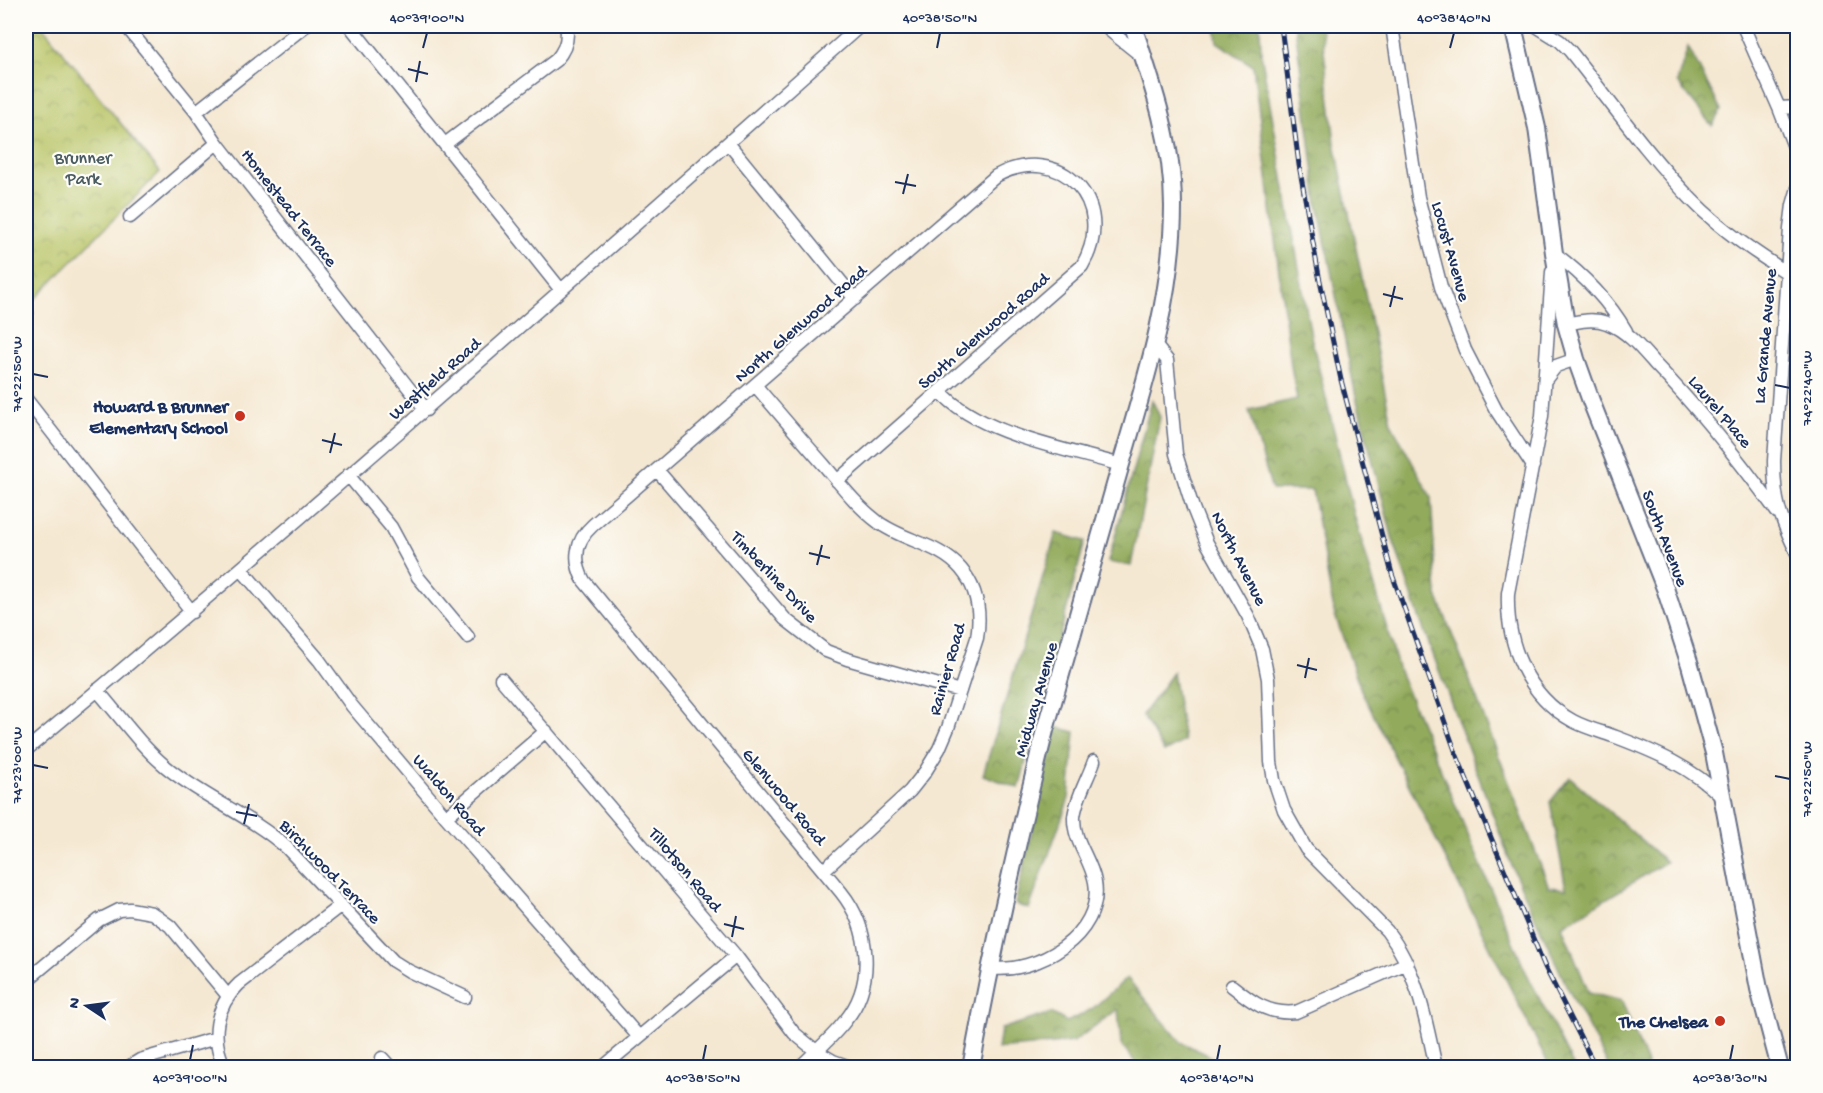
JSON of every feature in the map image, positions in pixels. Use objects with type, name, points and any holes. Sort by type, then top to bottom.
[{"type":"main road","points":[[1132,26],[1164,124],[1172,178],[1173,206],[1169,274],[1155,345]]},
{"type":"main road","name":"South Avenue","points":[[1513,26],[1537,128],[1566,324],[1576,359],[1665,588],[1690,665],[1714,753],[1759,989],[1780,1068]]},
{"type":"main road","name":"Midway Avenue","points":[[971,1068],[1012,866],[1045,730],[1155,345]]},
{"type":"street","name":"Homestead Terrace","points":[[126,26],[196,112],[217,143],[426,410]]},
{"type":"street","points":[[196,112],[305,26]]},
{"type":"street","points":[[350,26],[561,290]]},
{"type":"street","points":[[445,144],[556,60],[567,42],[566,26]]},
{"type":"street","name":"Westfield Road","points":[[26,750],[192,612],[426,410],[860,26]]},
{"type":"street","points":[[1104,26],[1144,58]]},
{"type":"street","name":"Locust Avenue","points":[[1392,26],[1420,205],[1441,287],[1465,350],[1485,390],[1533,466]]},
{"type":"street","points":[[1536,26],[1560,41],[1570,51],[1665,170],[1693,201],[1757,255],[1793,277]]},
{"type":"street","points":[[1743,26],[1779,108],[1797,157]]},
{"type":"street","points":[[1779,108],[1797,107]]},
{"type":"street","points":[[130,217],[217,143]]},
{"type":"street","points":[[728,143],[855,299]]},
{"type":"street","name":"North Glenwood Road","points":[[577,561],[578,549],[587,530],[989,182],[1008,170],[1020,166],[1040,165],[1065,174],[1075,182]]},
{"type":"street","name":"South Glenwood Road","points":[[837,481],[1082,266],[1094,242],[1095,229],[1087,197],[1075,182]]},
{"type":"street","name":"La Grande Avenue","points":[[1797,188],[1790,229],[1793,277],[1774,441],[1774,488],[1779,516],[1797,555]]},
{"type":"street","points":[[1554,253],[1542,416],[1508,593],[1514,648],[1526,674],[1552,706],[1574,722],[1678,762],[1695,773],[1723,798]]},
{"type":"street","name":"Laurel Place","points":[[1554,253],[1584,277],[1613,312],[1628,335],[1683,392],[1733,452],[1779,516]]},
{"type":"street","name":"Laurel Place","points":[[1566,324],[1594,320],[1606,322],[1628,335]]},
{"type":"street","name":"North Avenue","points":[[1155,345],[1167,360],[1176,454],[1193,508],[1208,543],[1248,616],[1262,649],[1268,679],[1271,762],[1274,780],[1284,810],[1306,849],[1398,945],[1407,963],[1424,1012],[1436,1068]]},
{"type":"street","points":[[1545,380],[1556,366],[1576,359]]},
{"type":"street","name":"Rainier Road","points":[[755,385],[837,481],[880,524],[895,533],[938,551],[951,560],[971,584],[978,607],[979,622],[976,638],[939,749],[910,791],[824,870]]},
{"type":"street","points":[[940,391],[967,413],[1010,433],[1121,465]]},
{"type":"street","points":[[26,399],[192,612]]},
{"type":"street","name":"Timberline Drive","points":[[657,470],[785,619],[809,639],[826,651],[847,659],[960,691]]},
{"type":"street","points":[[348,475],[391,527],[418,576],[468,637]]},
{"type":"street","name":"Glenwood Road","points":[[577,561],[584,581],[824,870],[846,898],[857,917],[864,938],[866,960],[861,993],[845,1022],[799,1068]]},
{"type":"street","name":"Waldon Road","points":[[241,569],[319,660],[352,706],[446,817],[639,1037]]},
{"type":"street","name":"Tillotson Road","points":[[501,679],[736,956],[794,1032],[816,1051],[853,1068]]},
{"type":"street","name":"Birchwood Terrace","points":[[97,690],[147,749],[165,766],[269,832],[287,848],[393,961],[465,997]]},
{"type":"street","points":[[446,817],[546,731]]},
{"type":"street","points":[[990,968],[1004,970],[1020,968],[1056,952],[1074,939],[1088,921],[1096,897],[1095,884],[1092,869],[1078,842],[1074,817],[1095,761]]},
{"type":"street","points":[[225,1068],[216,1038],[219,1012],[228,996],[239,984],[340,905]]},
{"type":"street","points":[[26,981],[99,920],[119,910],[130,909],[141,910],[162,919],[170,926],[228,996]]},
{"type":"street","points":[[602,1068],[736,956]]},
{"type":"street","points":[[1232,986],[1264,1009],[1285,1013],[1296,1012],[1407,963]]},
{"type":"street","points":[[127,1068],[140,1060],[216,1038]]},
{"type":"street","points":[[382,1058],[391,1068]]},
{"type":"green space","name":"Brunner Park","points":[[26,26],[42,26],[160,172],[31,303],[26,295]]},
{"type":"green space","points":[[1215,26],[1260,26],[1261,53],[1311,336],[1354,514],[1399,671],[1524,968],[1574,1067],[1550,1067],[1361,690],[1334,612],[1312,490],[1272,490],[1249,410],[1297,399],[1253,66],[1217,42]]},
{"type":"green space","points":[[1295,26],[1321,26],[1335,143],[1391,423],[1431,497],[1437,595],[1549,887],[1566,889],[1550,802],[1570,777],[1666,862],[1562,926],[1589,993],[1622,1001],[1648,1067],[1609,1067],[1567,987],[1513,869],[1419,617],[1393,540],[1356,397],[1318,205]]},
{"type":"green space","points":[[1688,47],[1721,110],[1712,126],[1677,82]]},
{"type":"green space","points":[[1152,400],[1160,417],[1131,566],[1108,562]]},
{"type":"green space","points":[[1056,533],[1085,541],[1019,788],[983,775]]},
{"type":"green space","points":[[1173,673],[1184,741],[1164,752],[1142,715]]},
{"type":"green space","points":[[1056,727],[1075,732],[1069,798],[1029,909],[1015,904]]},
{"type":"green space","points":[[1127,978],[1181,1042],[1210,1056],[1224,1067],[1139,1067],[1121,1044],[1118,1009],[1073,1042],[998,1049],[1001,1029],[1051,1013],[1067,1022],[1092,1009]]},
{"type":"railway","points":[[1281,26],[1299,165],[1319,276],[1341,380],[1392,574],[1457,756],[1545,967],[1596,1068]]},
{"type":"place","name":"Howard B Brunner Elementary School","points":[[240,416]]},
{"type":"place","name":"The Chelsea","points":[[1720,1021]]}]
